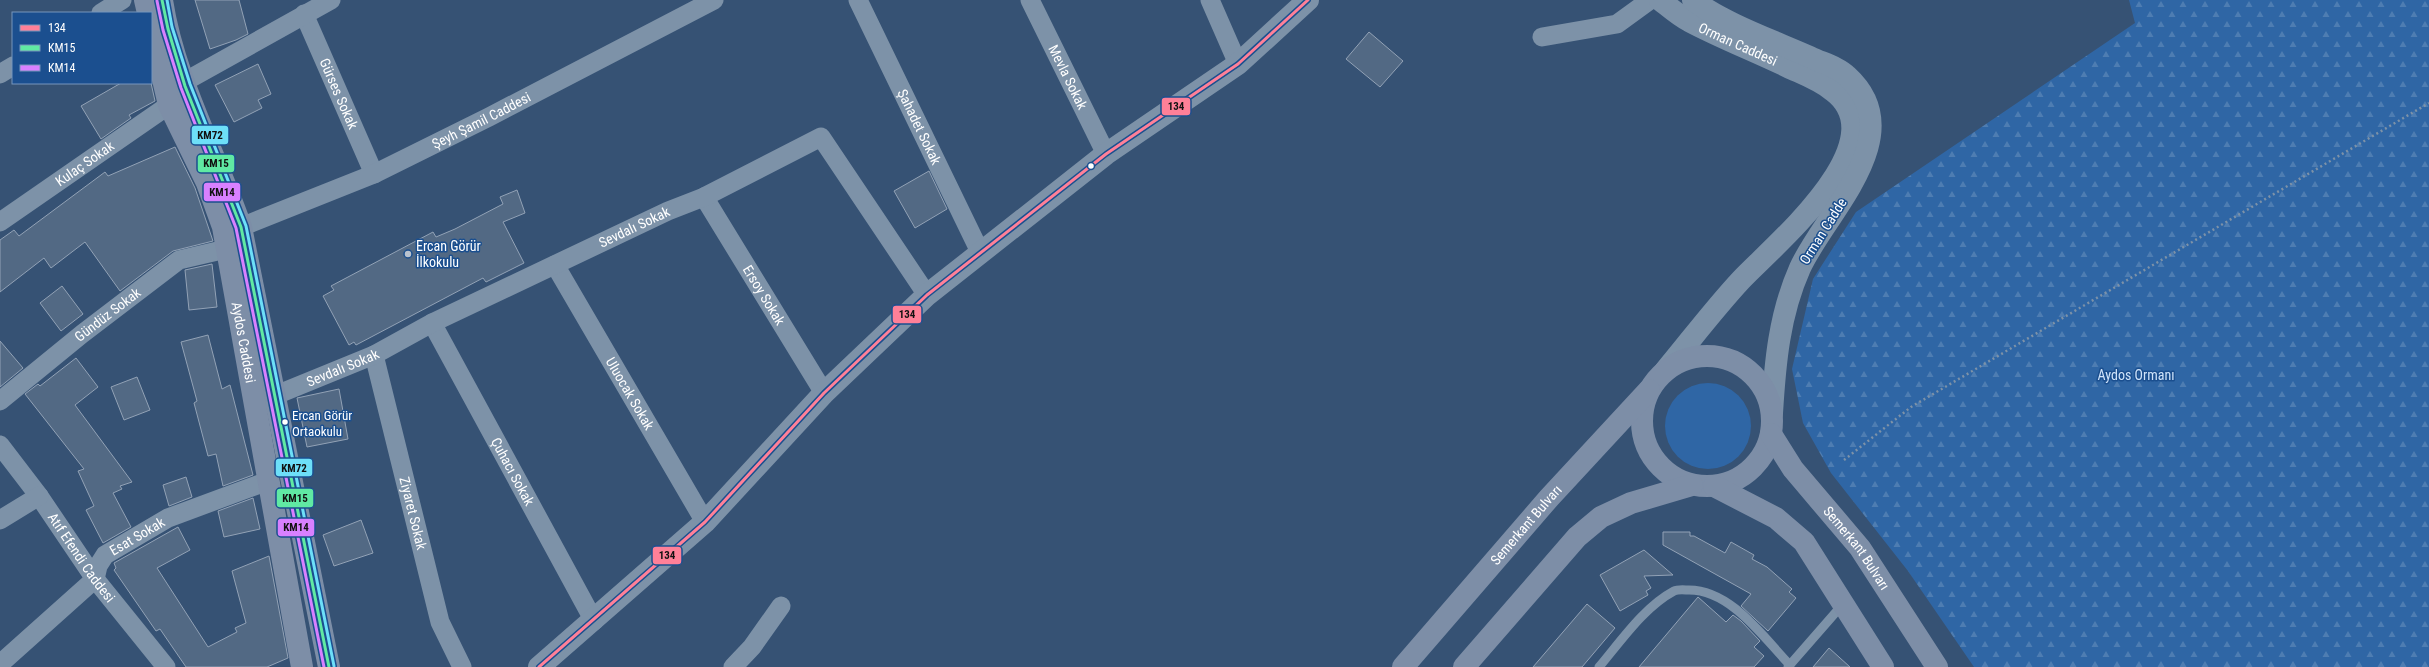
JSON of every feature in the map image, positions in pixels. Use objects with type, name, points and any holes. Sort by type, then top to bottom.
[{"type":"main road","points":[[145,0],[148,12]]},
{"type":"main road","name":"Aydos Caddesi","points":[[162,0],[184,82],[224,176],[241,227],[276,395],[329,667]]},
{"type":"main road","name":"Aydos Caddesi","points":[[152,32],[169,105],[207,183],[223,227],[302,667]]},
{"type":"main road","points":[[1702,356],[1722,357],[1740,365],[1755,378],[1766,394],[1771,424],[1764,453],[1751,469],[1734,480],[1714,486],[1692,484],[1673,477],[1663,468],[1647,446],[1642,426],[1644,412],[1659,379],[1682,361],[1702,356]]},
{"type":"main road","name":"Semerkant Bulvarı","points":[[1403,667],[1548,498],[1659,379]]},
{"type":"main road","name":"Semerkant Bulvarı","points":[[1771,424],[1793,469],[1860,548],[1937,667]]},
{"type":"main road","points":[[1464,667],[1577,537],[1601,517],[1631,503],[1692,484]]},
{"type":"main road","points":[[1714,486],[1776,518],[1804,542],[1883,667]]},
{"type":"street","points":[[103,12],[122,0]]},
{"type":"street","points":[[169,105],[184,82],[331,0]]},
{"type":"street","name":"Şeyh Şamil Caddesi","points":[[241,227],[374,174],[496,114],[690,6],[714,0]]},
{"type":"street","name":"Şahadet Sokak","points":[[858,0],[981,254]]},
{"type":"street","name":"Mevla Sokak","points":[[1030,0],[1106,154]]},
{"type":"street","points":[[1210,0],[1238,64]]},
{"type":"street","points":[[539,667],[594,621],[705,522],[824,393],[927,295],[981,254],[1106,154],[1238,64],[1308,0]]},
{"type":"street","points":[[1542,38],[1617,24],[1650,0]]},
{"type":"street","name":"Orman Caddesi","points":[[1660,0],[1688,21],[1826,75]]},
{"type":"street","name":"Orman Caddesi","points":[[1693,0],[1826,75]]},
{"type":"street","name":"Gürses Sokak","points":[[304,14],[374,174]]},
{"type":"street","points":[[0,74],[12,67]]},
{"type":"street","name":"Orman Cadde","points":[[1659,379],[1740,281],[1808,213],[1838,172],[1852,133],[1851,115],[1826,75]]},
{"type":"street","name":"Orman Cadde","points":[[1771,424],[1777,348],[1789,298],[1800,268],[1812,245],[1837,209],[1859,170],[1871,131],[1868,102],[1847,75],[1826,75]]},
{"type":"street","name":"Kulaç Sokak","points":[[0,222],[169,105]]},
{"type":"street","name":"Sevdalı Sokak","points":[[276,395],[374,355],[432,323],[668,211],[704,197],[821,137],[927,295]]},
{"type":"street","name":"Ersoy Sokak","points":[[704,197],[824,393]]},
{"type":"street","name":"Gündüz Sokak","points":[[0,402],[82,334],[179,260],[226,249]]},
{"type":"street","name":"Uluocak Sokak","points":[[555,265],[705,522]]},
{"type":"street","name":"Çuhacı Sokak","points":[[432,323],[594,621]]},
{"type":"street","name":"Ziyaret Sokak","points":[[374,355],[440,622],[462,667]]},
{"type":"street","name":"Atıf Efendi Caddesi","points":[[0,445],[39,496],[95,579],[166,667]]},
{"type":"street","name":"Esat Sokak","points":[[0,664],[95,579],[98,566],[105,554],[162,521],[268,481]]},
{"type":"street","points":[[0,520],[39,496]]},
{"type":"street","points":[[733,667],[752,647],[780,606]]},
{"type":"lane","points":[[1599,667],[1646,612],[1675,590],[1696,590],[1715,594],[1732,606],[1789,666],[1843,604]]},
{"type":"path","points":[[1844,460],[1912,407],[2429,103]]},
{"type":"green space","name":"Aydos Ormanı","points":[[2129,0],[2429,0],[2429,667],[1974,667],[1908,571],[1831,473],[1803,423],[1792,369],[1813,279],[1856,212],[2135,23]]},
{"type":"green space","points":[[1708,383],[1725,386],[1739,395],[1748,409],[1751,426],[1748,443],[1739,457],[1725,466],[1708,469],[1691,466],[1677,457],[1668,443],[1665,426],[1668,409],[1677,395],[1691,386]]},
{"type":"building","points":[[195,0],[239,0],[248,34],[210,49]]},
{"type":"building","points":[[1369,32],[1403,61],[1380,87],[1346,59]]},
{"type":"building","points":[[258,64],[271,94],[258,100],[262,108],[234,122],[215,85]]},
{"type":"building","points":[[119,84],[151,84],[155,101],[129,115],[131,118],[101,139],[81,106]]},
{"type":"building","points":[[175,147],[195,188],[213,241],[173,251],[120,291],[85,242],[51,268],[44,258],[0,292],[0,240],[14,230],[19,236],[105,172],[108,176]]},
{"type":"building","points":[[929,171],[947,209],[915,228],[894,191]]},
{"type":"building","points":[[517,190],[525,213],[503,222],[524,263],[486,282],[483,278],[356,345],[354,342],[349,345],[323,296],[334,290],[331,286],[433,232],[436,237],[455,229],[503,204],[500,197]]},
{"type":"building","points":[[212,264],[217,307],[189,310],[185,270]]},
{"type":"building","points":[[62,286],[83,314],[61,331],[40,303]]},
{"type":"building","points":[[208,335],[222,389],[230,385],[253,475],[223,486],[216,454],[208,456],[194,403],[197,401],[181,342]]},
{"type":"building","points":[[0,341],[23,368],[0,387]]},
{"type":"building","points":[[76,358],[98,387],[75,405],[132,482],[120,486],[122,489],[113,493],[131,527],[103,543],[86,510],[94,506],[78,471],[84,469],[25,394],[38,384],[40,386]]},
{"type":"building","points":[[137,377],[150,410],[124,420],[111,387]]},
{"type":"building","points":[[339,389],[348,439],[307,447],[297,398]]},
{"type":"building","points":[[186,477],[192,497],[169,506],[163,485]]},
{"type":"building","points":[[253,498],[260,529],[224,537],[218,511]]},
{"type":"building","points":[[361,520],[373,553],[334,566],[323,535]]},
{"type":"building","points":[[178,527],[190,550],[157,568],[208,647],[237,632],[235,628],[246,623],[232,571],[269,556],[288,658],[267,667],[186,667],[160,629],[156,631],[114,570],[116,568],[114,563]]},
{"type":"building","points":[[1663,532],[1690,532],[1690,536],[1694,536],[1725,553],[1731,542],[1754,555],[1752,559],[1767,567],[1792,589],[1789,592],[1796,598],[1768,631],[1741,606],[1751,594],[1663,545]]},
{"type":"building","points":[[1644,550],[1673,575],[1644,576],[1651,588],[1646,591],[1648,595],[1620,611],[1600,575]]},
{"type":"building","points":[[1698,597],[1726,622],[1733,615],[1741,621],[1760,641],[1754,647],[1764,656],[1754,667],[1639,667]]},
{"type":"building","points":[[1587,604],[1615,628],[1582,667],[1533,667]]},
{"type":"building","points":[[1829,648],[1850,667],[1813,667]]},
{"type":"transit line","name":"KM15","points":[[162,0],[168,29],[185,86],[241,227],[329,667]]},
{"type":"transit line","name":"KM72","points":[[167,0],[172,27],[190,84],[246,226],[334,666]]},
{"type":"transit line","name":"134","points":[[539,667],[705,522],[824,393],[927,295],[1106,154],[1238,64],[1308,0]]},
{"type":"transit line","name":"KM14","points":[[157,1],[163,30],[181,88],[236,228],[324,667]]},
{"type":"place","name":"Ercan Görür İlkokulu","points":[[408,254]]},
{"type":"place","name":"Ercan Görür Ortaokulu","points":[[285,422]]}]
